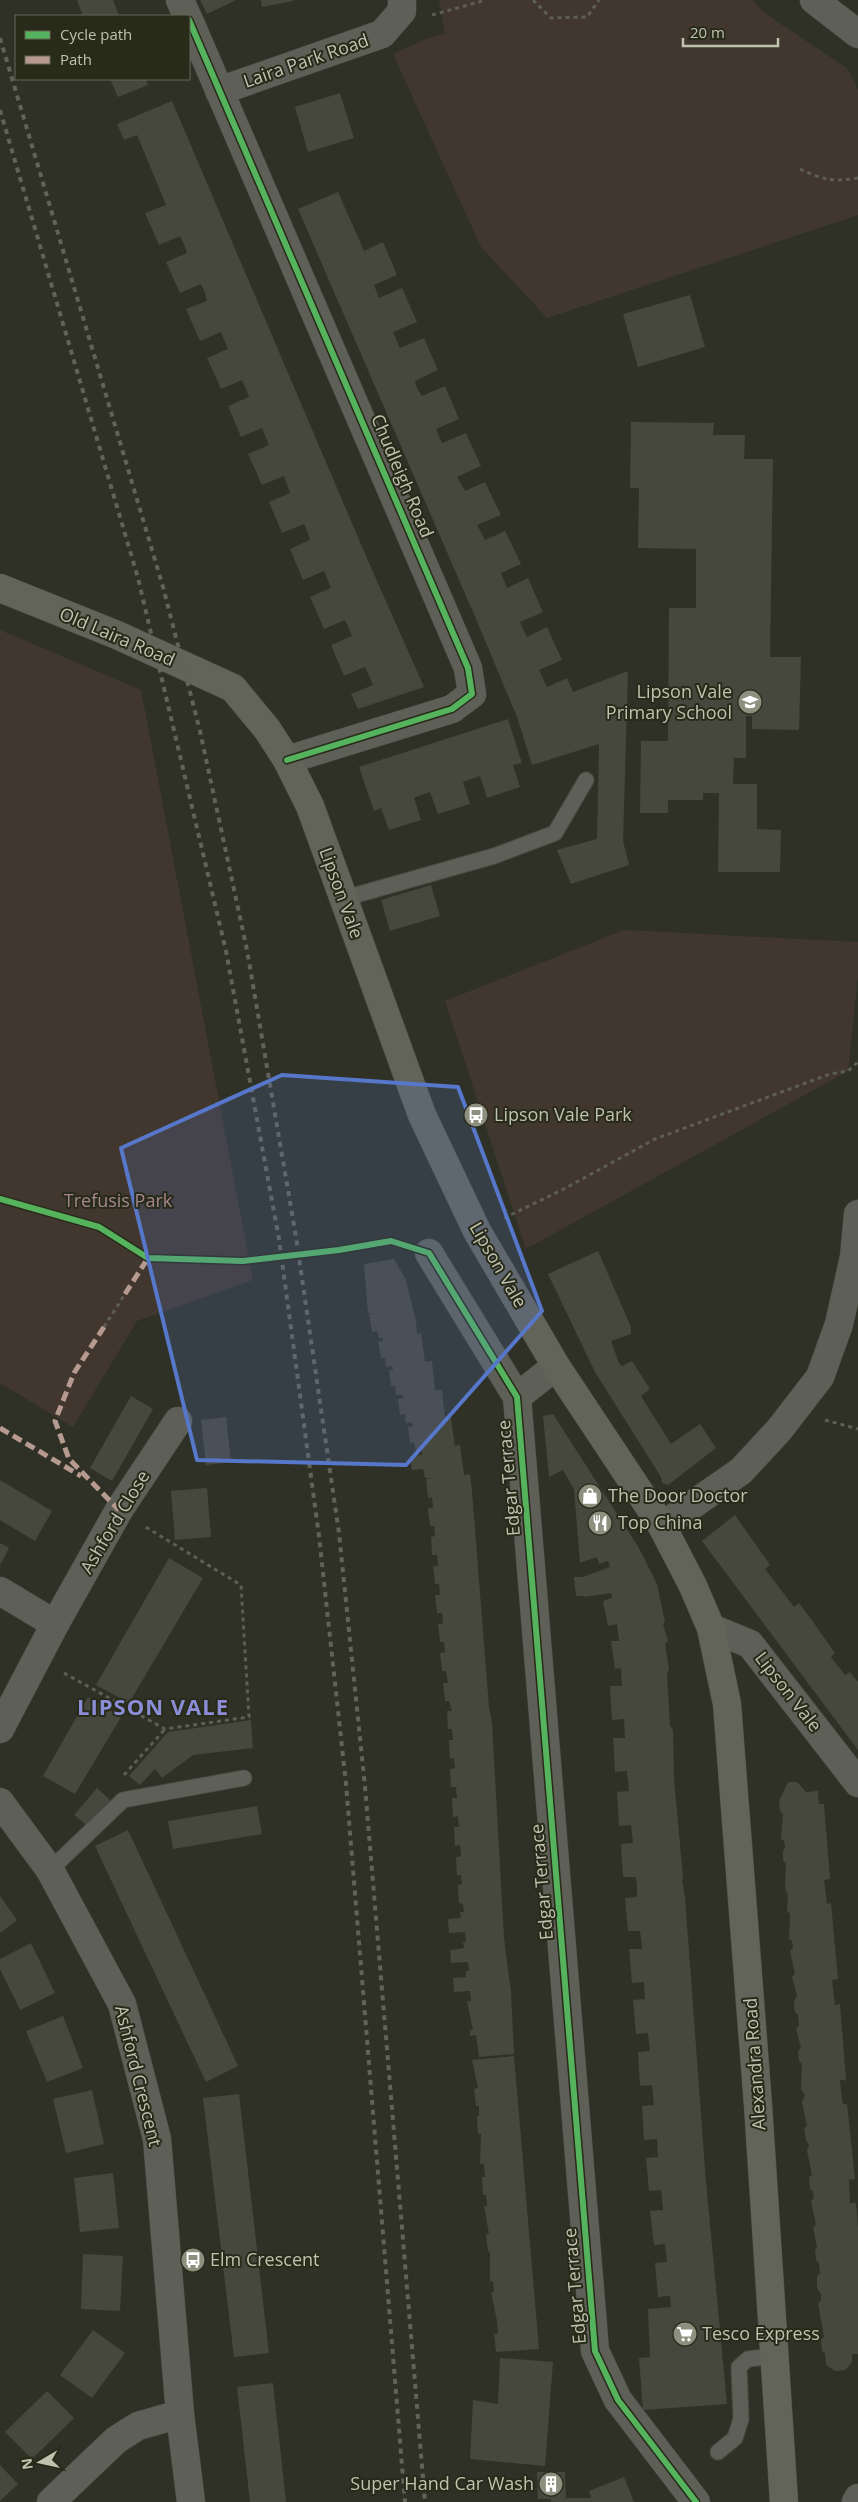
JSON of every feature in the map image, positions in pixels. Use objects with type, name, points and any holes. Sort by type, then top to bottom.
[{"type":"main road","name":"Old Laira Road","points":[[0,588],[117,635],[233,688]]},
{"type":"main road","name":"Lipson Vale","points":[[233,688],[267,729],[287,760],[310,806],[342,899],[422,1115],[477,1231],[556,1366],[662,1526],[693,1586],[711,1628]]},
{"type":"main road","name":"Alexandra Road","points":[[711,1628],[727,1704],[758,2106],[784,2502]]},
{"type":"street","points":[[180,0],[187,15]]},
{"type":"street","points":[[814,0],[857,31]]},
{"type":"street","name":"Laira Park Road","points":[[219,91],[382,34],[402,5]]},
{"type":"street","points":[[190,22],[219,91]]},
{"type":"street","name":"Chudleigh Road","points":[[219,91],[468,668],[472,694],[452,709],[287,760]]},
{"type":"street","points":[[662,1526],[741,1471],[779,1430],[820,1377],[838,1324],[854,1257],[858,1214]]},
{"type":"street","name":"Edgar Terrace","points":[[429,1253],[517,1397],[595,2352],[618,2400],[696,2502]]},
{"type":"street","name":"Edgar Terrace","points":[[517,1397],[556,1366]]},
{"type":"street","name":"Ashford Close","points":[[0,1729],[55,1624],[119,1510],[178,1421]]},
{"type":"street","points":[[0,1591],[55,1624]]},
{"type":"street","name":"Lipson Vale","points":[[711,1628],[750,1644],[858,1783]]},
{"type":"street","name":"Ashford Crescent","points":[[0,1802],[50,1870],[122,2004],[157,2139],[180,2414],[191,2502]]},
{"type":"street","points":[[51,2502],[116,2440],[138,2426],[180,2414]]},
{"type":"street","points":[[856,2502],[858,2498]]},
{"type":"lane","points":[[342,899],[494,856],[555,833],[586,780]]},
{"type":"lane","points":[[50,1870],[122,1800],[244,1778]]},
{"type":"lane","points":[[718,2452],[735,2438],[741,2419],[739,2367],[748,2359],[774,2356]]},
{"type":"path","points":[[402,5],[433,15],[486,0]]},
{"type":"path","points":[[533,0],[551,18],[587,17],[599,0]]},
{"type":"path","points":[[800,169],[822,179],[840,181],[858,178]]},
{"type":"path","points":[[477,1231],[562,1190],[655,1140],[830,1074],[848,1071],[858,1062]]},
{"type":"path","points":[[104,1327],[125,1294]]},
{"type":"path","points":[[37,1658],[165,1728],[249,1717],[241,1585],[119,1510]]},
{"type":"path","points":[[121,1779],[165,1728]]},
{"type":"highlighted area","points":[[282,1075],[458,1087],[542,1311],[406,1465],[197,1460],[121,1148]]},
{"type":"green space","points":[[439,0],[752,0],[763,12],[848,69],[858,90],[858,215],[547,318],[481,247],[393,54],[428,38],[445,34]]},
{"type":"green space","name":"Trefusis Park","points":[[0,630],[141,690],[253,1280],[137,1321],[73,1427],[0,1383]]},
{"type":"green space","points":[[624,930],[858,942],[858,975],[848,1071],[526,1249],[445,1001]]},
{"type":"building","points":[[77,0],[113,0],[119,15],[83,15]]},
{"type":"building","points":[[200,0],[236,0],[207,14]]},
{"type":"building","points":[[261,0],[293,0],[293,1],[262,7]]},
{"type":"building","points":[[110,80],[146,80],[148,85],[118,97]]},
{"type":"building","points":[[340,93],[354,138],[308,152],[295,107]]},
{"type":"building","points":[[172,101],[369,563],[424,687],[358,709],[351,694],[373,685],[365,667],[344,676],[331,645],[352,636],[345,620],[324,629],[310,597],[331,588],[324,571],[303,580],[290,549],[310,540],[307,531],[304,524],[282,533],[269,502],[290,493],[284,476],[262,485],[248,454],[269,445],[262,428],[241,437],[228,406],[249,397],[246,389],[242,380],[221,389],[207,358],[228,349],[221,332],[200,341],[186,309],[207,301],[205,293],[201,284],[180,293],[166,262],[187,253],[184,244],[180,236],[159,245],[145,213],[166,205],[137,135],[124,140],[117,124]]},
{"type":"building","points":[[338,192],[364,251],[383,242],[397,275],[374,285],[379,298],[402,288],[417,322],[393,332],[400,348],[424,338],[438,370],[415,381],[417,388],[422,396],[445,386],[459,419],[436,429],[442,443],[466,433],[481,466],[457,477],[465,491],[485,482],[501,515],[477,525],[485,540],[505,531],[512,545],[521,564],[501,573],[507,588],[528,578],[543,612],[520,622],[527,637],[547,627],[562,660],[539,670],[547,687],[567,678],[573,692],[628,671],[623,841],[629,865],[571,884],[557,850],[597,839],[599,744],[532,765],[517,717],[476,619],[298,209]]},
{"type":"building","points":[[690,295],[705,347],[638,367],[623,314]]},
{"type":"building","points":[[631,422],[714,423],[713,435],[745,435],[744,459],[773,459],[770,657],[801,657],[799,730],[752,729],[752,716],[746,716],[746,758],[734,758],[733,784],[757,784],[757,829],[781,830],[780,872],[718,872],[719,793],[703,793],[703,800],[668,800],[668,813],[640,813],[641,741],[668,741],[669,608],[696,608],[696,549],[638,548],[639,488],[630,488]]},
{"type":"building","points":[[508,719],[522,763],[513,765],[520,787],[487,798],[480,776],[463,782],[470,804],[438,814],[430,792],[414,798],[421,820],[389,830],[381,808],[374,811],[359,767]]},
{"type":"building","points":[[431,885],[440,916],[390,931],[381,900]]},
{"type":"building","points":[[598,1251],[631,1327],[631,1334],[611,1341],[619,1363],[622,1366],[632,1361],[650,1389],[641,1396],[671,1444],[700,1424],[716,1448],[668,1485],[662,1483],[661,1477],[595,1372],[548,1274]]},
{"type":"building","points":[[394,1259],[406,1280],[416,1321],[417,1334],[421,1333],[425,1362],[432,1361],[435,1390],[442,1390],[445,1419],[451,1418],[455,1446],[460,1445],[464,1475],[470,1474],[489,1707],[492,1723],[504,1938],[511,1992],[514,2054],[479,2057],[476,2035],[470,2036],[470,2030],[473,2030],[467,2001],[471,2001],[470,1991],[454,1992],[453,1978],[466,1977],[466,1971],[469,1971],[468,1962],[451,1963],[450,1950],[464,1948],[463,1942],[466,1942],[465,1932],[449,1933],[448,1919],[461,1918],[460,1912],[464,1912],[463,1904],[459,1903],[458,1885],[462,1884],[461,1875],[457,1875],[456,1857],[461,1856],[460,1845],[455,1846],[454,1827],[459,1827],[458,1816],[453,1817],[452,1798],[457,1798],[456,1787],[451,1787],[450,1769],[455,1768],[454,1758],[450,1759],[449,1740],[453,1740],[452,1729],[448,1729],[447,1711],[452,1711],[449,1701],[445,1701],[443,1683],[448,1683],[446,1671],[442,1671],[440,1653],[445,1652],[444,1642],[440,1642],[438,1624],[443,1624],[442,1613],[437,1613],[435,1595],[440,1595],[439,1584],[435,1584],[433,1566],[438,1566],[437,1555],[432,1555],[431,1537],[435,1536],[434,1526],[430,1526],[428,1508],[433,1508],[432,1497],[428,1498],[426,1479],[431,1478],[425,1478],[423,1469],[412,1470],[410,1456],[422,1455],[422,1451],[416,1451],[414,1442],[410,1443],[408,1427],[413,1426],[412,1422],[406,1423],[405,1414],[400,1415],[398,1399],[403,1398],[403,1395],[396,1395],[395,1386],[391,1386],[389,1370],[393,1370],[392,1366],[386,1367],[385,1358],[381,1358],[378,1342],[383,1341],[383,1338],[379,1338],[377,1331],[372,1332],[369,1314],[374,1313],[368,1313],[364,1264]]},
{"type":"building","points":[[131,1396],[153,1409],[112,1481],[90,1468]]},
{"type":"building","points":[[553,1414],[639,1548],[657,1584],[665,1622],[663,1624],[668,1641],[665,1643],[669,1669],[667,1675],[670,1725],[673,1730],[674,1779],[685,1897],[706,2182],[727,2404],[643,2410],[639,2358],[650,2357],[648,2309],[671,2307],[670,2296],[658,2297],[655,2263],[667,2262],[665,2244],[654,2245],[650,2211],[663,2210],[661,2190],[649,2191],[646,2158],[658,2157],[657,2139],[644,2140],[642,2106],[654,2105],[652,2085],[640,2086],[638,2052],[650,2051],[648,2033],[636,2034],[633,2000],[645,1999],[644,1982],[632,1983],[629,1949],[642,1949],[640,1931],[628,1931],[625,1898],[637,1897],[637,1888],[636,1877],[623,1877],[621,1844],[633,1843],[631,1825],[619,1826],[617,1792],[629,1791],[627,1771],[615,1772],[613,1738],[625,1738],[624,1719],[612,1720],[610,1686],[622,1686],[621,1668],[615,1669],[611,1641],[619,1641],[617,1624],[608,1626],[603,1601],[612,1598],[611,1593],[584,1597],[576,1596],[574,1577],[583,1577],[610,1567],[608,1561],[599,1564],[597,1557],[580,1563],[574,1489],[563,1470],[549,1477],[543,1416]]},
{"type":"building","points":[[226,1417],[231,1462],[206,1465],[201,1420]]},
{"type":"building","points":[[0,1480],[52,1511],[35,1541],[0,1520]]},
{"type":"building","points":[[207,1488],[211,1537],[175,1540],[171,1491]]},
{"type":"building","points":[[735,1515],[770,1565],[765,1569],[794,1607],[799,1603],[835,1653],[831,1657],[845,1675],[850,1672],[858,1682],[858,1750],[702,1541]]},
{"type":"building","points":[[0,1543],[9,1548],[0,1565]]},
{"type":"building","points":[[169,1558],[203,1578],[129,1703],[96,1685]]},
{"type":"building","points":[[88,1697],[121,1717],[75,1794],[43,1776]]},
{"type":"building","points":[[251,1720],[253,1748],[193,1755],[162,1778],[155,1769],[140,1785],[129,1776],[168,1732]]},
{"type":"building","points":[[788,1782],[797,1782],[806,1792],[818,1791],[819,1804],[824,1804],[830,1879],[824,1880],[827,1904],[831,1903],[838,1979],[832,1980],[835,2005],[840,2004],[846,2080],[840,2080],[843,2104],[847,2104],[855,2179],[849,2180],[850,2203],[856,2203],[858,2227],[858,2354],[852,2354],[852,2362],[846,2370],[835,2371],[826,2365],[825,2353],[822,2351],[821,2339],[824,2337],[818,2303],[821,2301],[821,2294],[817,2288],[817,2276],[820,2274],[819,2263],[816,2260],[815,2250],[817,2247],[813,2227],[816,2225],[811,2201],[814,2198],[813,2191],[810,2189],[809,2177],[812,2175],[807,2151],[809,2145],[804,2128],[807,2126],[802,2102],[805,2095],[801,2089],[802,2064],[799,2061],[798,2051],[801,2048],[796,2028],[799,2026],[794,2002],[797,1995],[792,1977],[795,1974],[790,1951],[793,1948],[792,1941],[789,1939],[790,1914],[787,1911],[788,1895],[785,1888],[786,1863],[783,1861],[783,1851],[785,1848],[784,1841],[781,1839],[783,1814],[780,1811],[779,1801]]},
{"type":"building","points":[[97,1788],[110,1800],[88,1826],[74,1815]]},
{"type":"building","points":[[257,1806],[262,1834],[173,1849],[168,1821]]},
{"type":"building","points":[[128,1830],[238,2066],[206,2082],[95,1846]]},
{"type":"building","points":[[0,1896],[17,1920],[0,1933]]},
{"type":"building","points":[[31,1943],[55,1993],[20,2010],[0,1969],[0,1959]]},
{"type":"building","points":[[63,2016],[83,2068],[47,2082],[26,2031]]},
{"type":"building","points":[[514,2056],[539,2349],[496,2352],[494,2334],[498,2334],[491,2292],[494,2292],[493,2281],[490,2282],[490,2251],[488,2252],[486,2234],[489,2234],[484,2206],[487,2206],[486,2195],[483,2195],[482,2177],[485,2177],[484,2164],[480,2164],[481,2134],[478,2134],[477,2116],[479,2116],[479,2106],[476,2106],[474,2089],[478,2088],[472,2060]]},
{"type":"building","points":[[92,2090],[104,2144],[66,2153],[53,2099]]},
{"type":"building","points":[[239,2094],[269,2353],[234,2357],[203,2098]]},
{"type":"building","points":[[113,2173],[119,2228],[80,2232],[74,2178]]},
{"type":"building","points":[[83,2254],[123,2256],[120,2311],[81,2309]]},
{"type":"building","points":[[93,2330],[125,2353],[92,2398],[60,2375]]},
{"type":"building","points":[[500,2358],[553,2362],[545,2466],[470,2459],[473,2400],[498,2404]]},
{"type":"building","points":[[273,2383],[286,2502],[250,2502],[237,2387]]},
{"type":"building","points":[[47,2391],[74,2418],[32,2459],[5,2432]]},
{"type":"building","points":[[0,2465],[18,2484],[0,2501]]},
{"type":"building","name":"Super Hand Car Wash","points":[[537,2472],[565,2472],[566,2498],[591,2498],[589,2491],[624,2477],[634,2502],[551,2502],[551,2499],[538,2499]]},
{"type":"railway","points":[[0,38],[163,587],[200,731],[247,950],[296,1237],[339,1533],[365,1787],[425,2502]]},
{"type":"railway","points":[[0,110],[138,578],[226,951],[279,1239],[319,1536],[346,1784],[405,2502]]},
{"type":"marked path","points":[[125,1294],[148,1258]]},
{"type":"marked path","points":[[104,1327],[74,1373],[55,1421],[69,1459],[119,1510]]},
{"type":"marked path","points":[[0,1428],[81,1476]]},
{"type":"cycle path","points":[[190,22],[468,668],[472,694],[452,709],[287,760]]},
{"type":"cycle path","points":[[0,1199],[99,1227],[148,1258],[243,1261],[339,1250],[391,1241],[429,1253],[517,1397],[595,2351],[618,2400],[696,2502]]},
{"type":"place","name":"Lipson Vale Primary School","points":[[750,702]]},
{"type":"place","name":"Lipson Vale Park","points":[[476,1115]]},
{"type":"place","name":"The Door Doctor","points":[[590,1496]]},
{"type":"place","name":"Top China","points":[[600,1523]]},
{"type":"place","name":"Elm Crescent","points":[[193,2260]]},
{"type":"place","name":"Tesco Express","points":[[685,2334]]},
{"type":"place","name":"Super Hand Car Wash","points":[[551,2484]]},
{"type":"district","name":"LIPSON VALE","points":[[153,1707]]}]
